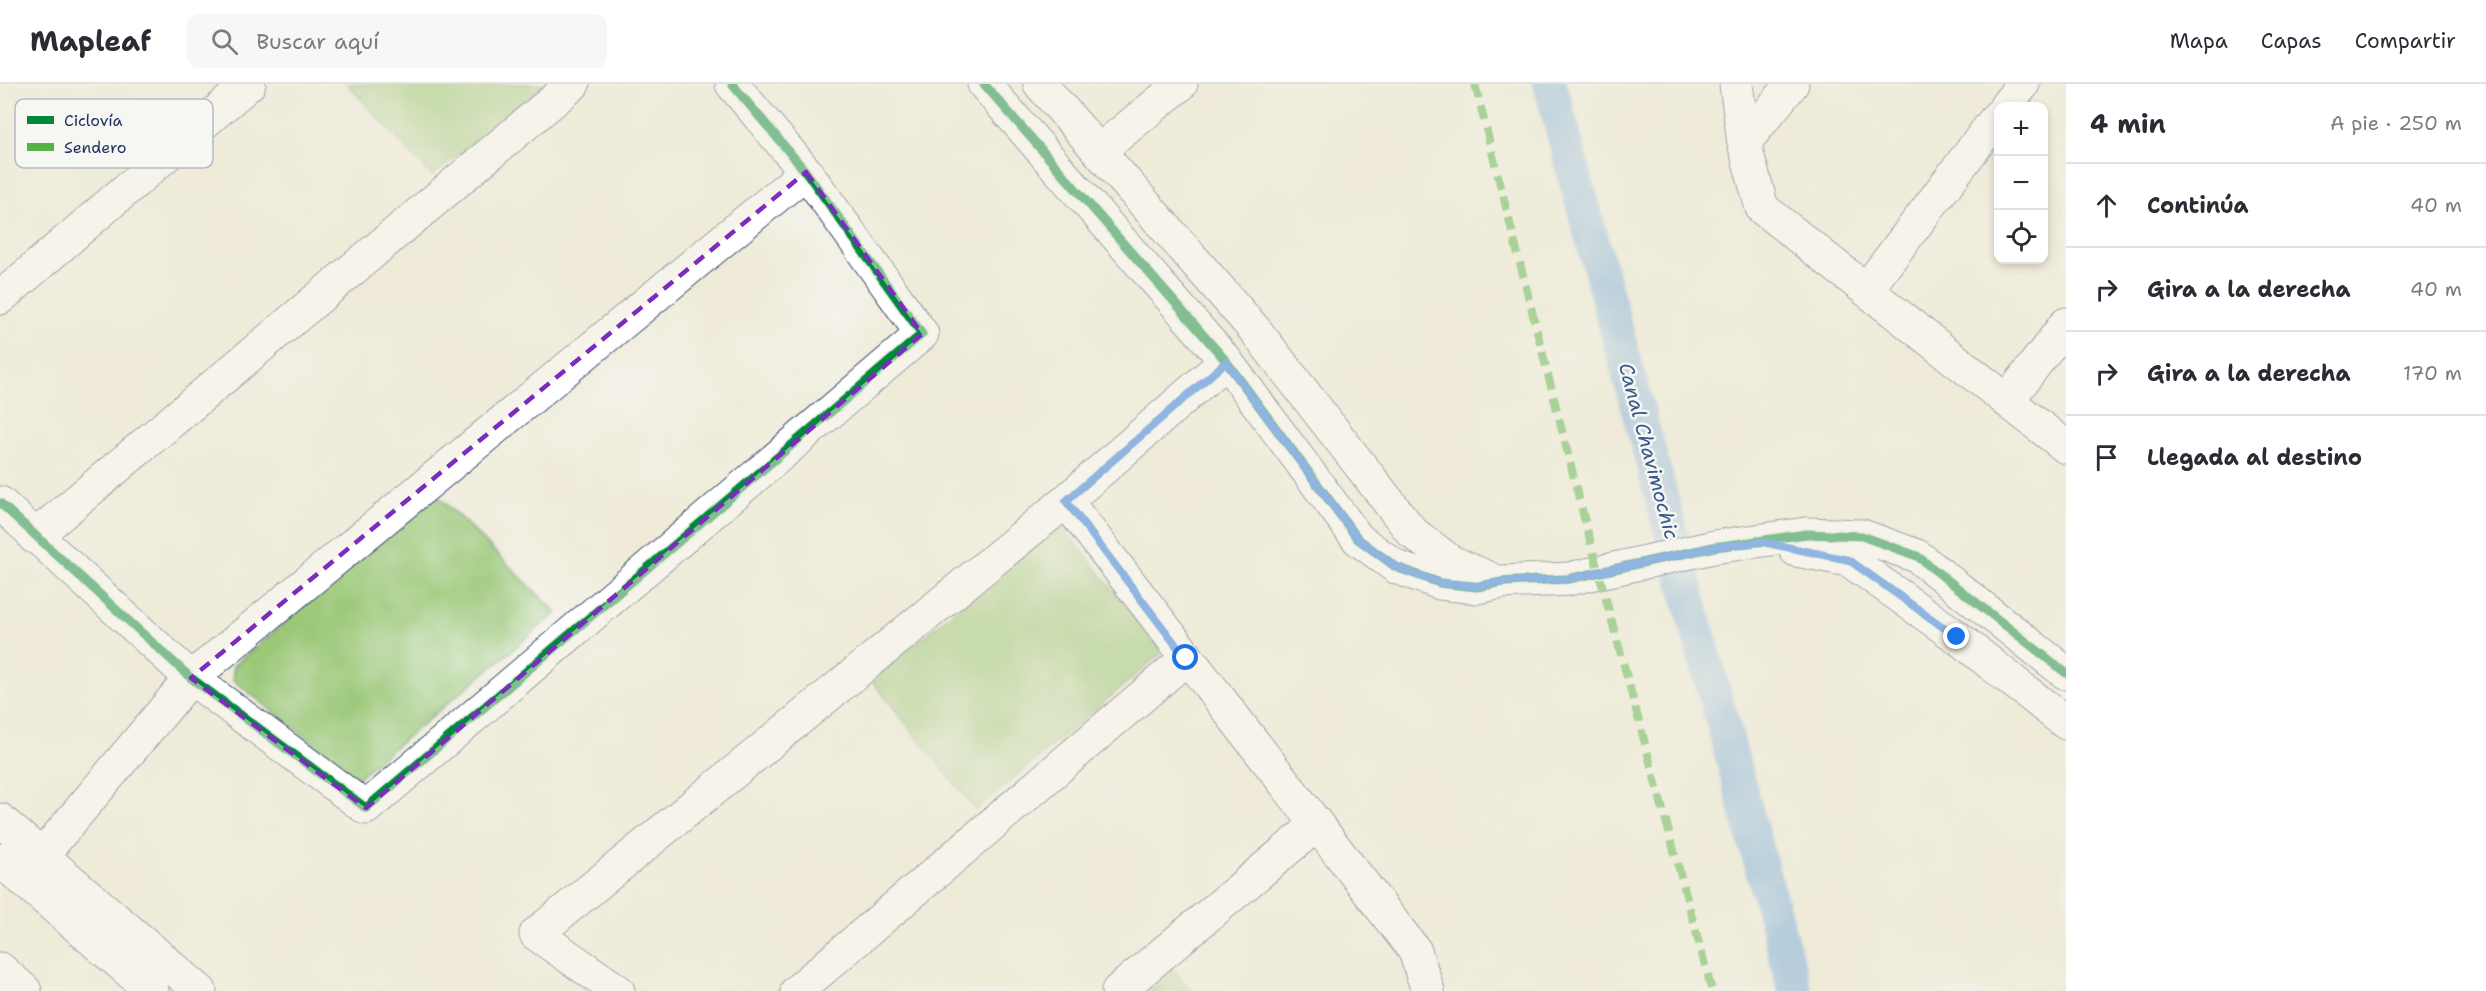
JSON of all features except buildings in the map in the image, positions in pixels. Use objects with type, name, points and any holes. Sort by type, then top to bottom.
[{"type":"main road","points":[[213,115],[249,84]]},
{"type":"main road","points":[[34,537],[573,84]]},
{"type":"main road","points":[[0,503],[34,537],[191,678],[366,808],[922,334],[806,172],[732,84]]},
{"type":"main road","points":[[984,84],[1226,362],[1358,539],[1396,567],[1440,583],[1477,586],[1502,582],[1568,579],[1714,547],[1806,534],[1862,536],[1917,556],[2066,674]]},
{"type":"main road","points":[[1040,84],[1255,330],[1412,532],[1451,562],[1475,574],[1502,582]]},
{"type":"main road","points":[[1100,150],[1181,84]]},
{"type":"main road","points":[[1736,84],[1744,143],[1762,208],[2066,447]]},
{"type":"main road","points":[[1744,143],[1792,84]]},
{"type":"main road","points":[[2009,102],[2023,84]]},
{"type":"main road","points":[[1866,290],[1994,121]]},
{"type":"main road","points":[[0,298],[151,168]]},
{"type":"main road","points":[[21,865],[191,678],[806,172]]},
{"type":"main road","points":[[2007,401],[2066,324]]},
{"type":"main road","points":[[618,991],[536,934],[1066,501],[1226,362]]},
{"type":"main road","points":[[1066,501],[1315,826],[1415,951],[1428,991]]},
{"type":"main road","points":[[1762,542],[1849,560],[1957,637],[2066,723]]},
{"type":"main road","points":[[797,991],[1186,658]]},
{"type":"main road","points":[[0,820],[21,865],[152,991]]},
{"type":"main road","points":[[1118,991],[1315,826]]},
{"type":"main road","points":[[21,865],[200,991]]},
{"type":"main road","points":[[0,969],[25,991]]},
{"type":"highlighted area","points":[[806,172],[922,334],[366,808],[191,678]]},
{"type":"green space","points":[[347,84],[545,84],[432,176]]},
{"type":"green space","points":[[437,495],[557,613],[357,778],[233,680],[233,666]]},
{"type":"green space","points":[[1060,524],[1163,652],[976,810],[871,680]]},
{"type":"green space","points":[[1174,970],[1192,991],[1149,991]]},
{"type":"waterway","name":"Canal Chavimochic","points":[[1550,84],[1795,991]]},
{"type":"marked path","points":[[1475,84],[1584,518],[1712,991]]},
{"type":"cycle path","points":[[0,503],[191,678],[366,808],[922,334],[806,172],[732,84]]},
{"type":"cycle path","points":[[984,84],[1226,361],[1358,539],[1396,567],[1440,583],[1477,587],[1502,582],[1568,579],[1714,547],[1806,534],[1862,536],[1917,556],[2066,673]]},
{"type":"route","points":[[1186,658],[1066,501],[1226,362],[1358,539],[1396,567],[1440,583],[1477,586],[1502,582],[1568,579],[1714,547],[1762,542],[1849,560],[1957,637]]}]
